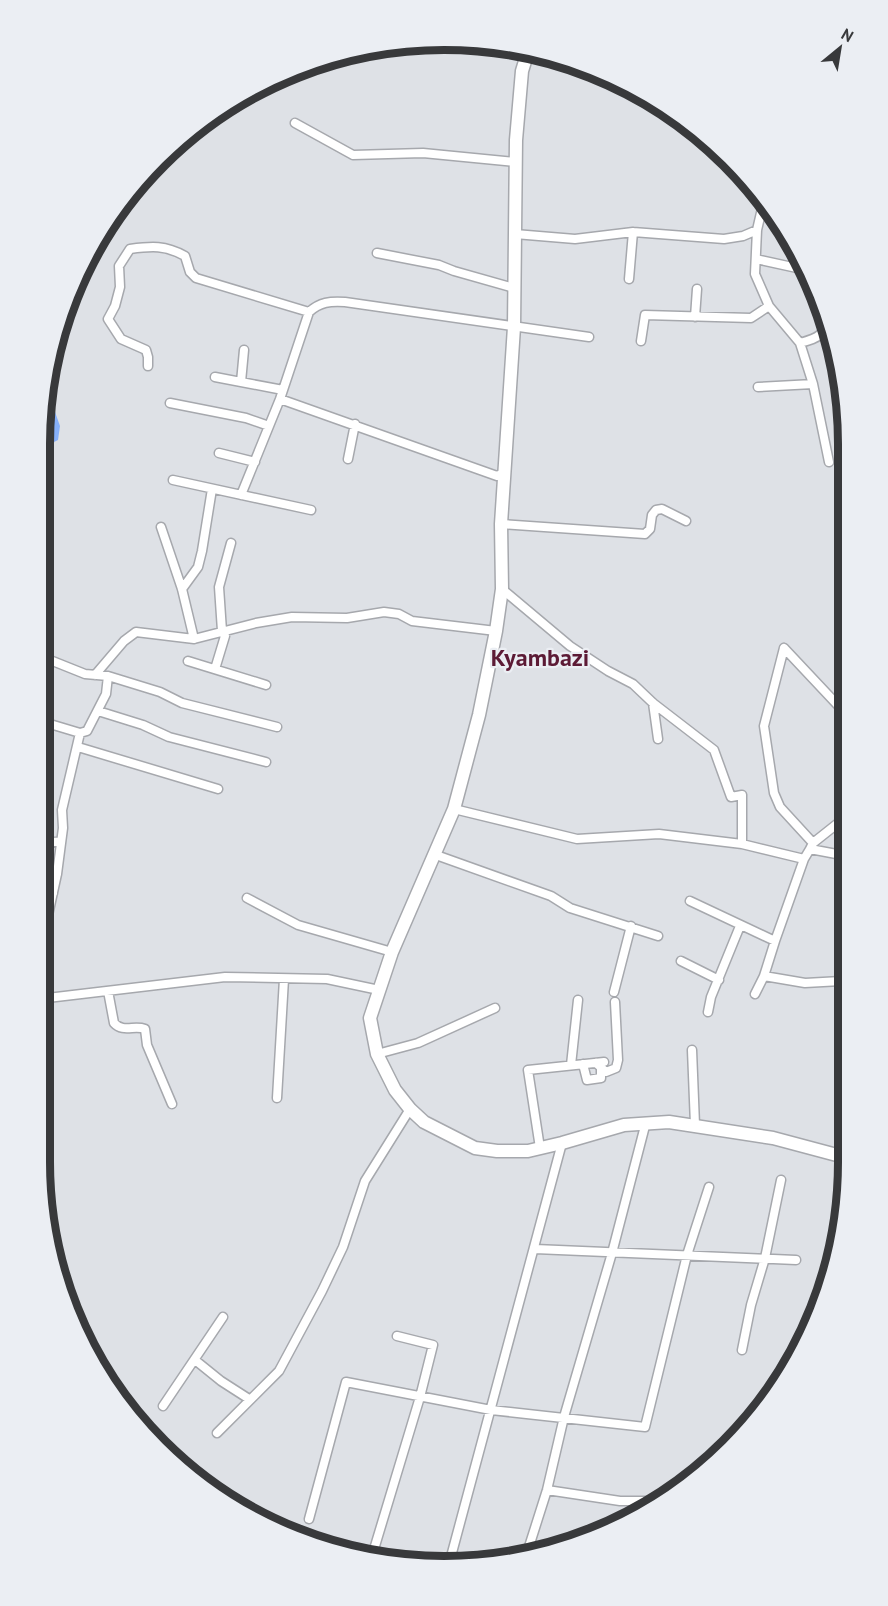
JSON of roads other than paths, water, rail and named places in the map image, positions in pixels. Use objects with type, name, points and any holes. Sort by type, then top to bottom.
[{"type":"street","points":[[525,58],[522,71],[516,162],[514,327],[501,524],[501,589],[496,631],[479,715],[454,809],[393,952],[370,1018],[377,1054],[395,1090],[410,1109],[424,1122],[475,1148],[512,1152],[562,1143],[614,1127],[646,1122],[669,1122],[773,1138],[838,1155]]},
{"type":"street","points":[[295,123],[352,155],[423,153],[516,162]]},
{"type":"street","points":[[762,210],[757,230],[755,274],[769,306],[800,343],[813,384],[829,462]]},
{"type":"street","points":[[515,234],[575,239],[633,232],[724,239],[743,236],[757,230]]},
{"type":"street","points":[[629,279],[633,232]]},
{"type":"street","points":[[148,366],[146,350],[121,339],[108,319],[115,306],[120,287],[119,266],[130,249],[148,246],[169,248],[184,256],[190,273],[196,278],[309,312]]},
{"type":"street","points":[[377,253],[439,265],[514,288]]},
{"type":"street","points":[[756,259],[796,266]]},
{"type":"street","points":[[695,317],[697,290]]},
{"type":"street","points":[[242,495],[282,394],[309,312],[315,307],[329,301],[345,302],[589,337]]},
{"type":"street","points":[[641,341],[645,315],[751,318],[769,306]]},
{"type":"street","points":[[800,343],[818,338],[822,332]]},
{"type":"street","points":[[241,382],[244,350]]},
{"type":"street","points":[[215,377],[282,394],[355,424],[497,476],[504,473]]},
{"type":"street","points":[[758,387],[813,384]]},
{"type":"street","points":[[170,403],[246,418],[269,426]]},
{"type":"street","points":[[348,459],[355,424]]},
{"type":"street","points":[[219,453],[255,462]]},
{"type":"street","points":[[173,480],[311,510]]},
{"type":"street","points":[[182,589],[198,567],[212,489]]},
{"type":"street","points":[[501,524],[645,534],[650,529],[652,515],[656,510],[662,509],[686,521]]},
{"type":"street","points":[[161,527],[182,589],[195,639]]},
{"type":"street","points":[[215,669],[225,636],[222,631],[219,586],[231,543]]},
{"type":"street","points":[[501,589],[570,646],[633,684],[653,703],[714,750],[731,796],[742,795],[742,844]]},
{"type":"street","points":[[95,675],[124,641],[136,632],[195,639],[222,631],[292,617],[347,618],[384,612],[399,614],[412,621],[496,631]]},
{"type":"street","points":[[838,705],[784,648],[764,726],[774,794],[780,807],[812,846],[838,853]]},
{"type":"street","points":[[50,660],[73,670],[108,676],[160,692],[182,703],[277,727]]},
{"type":"street","points":[[188,661],[266,685]]},
{"type":"street","points":[[50,724],[80,733],[90,728],[106,694],[108,676]]},
{"type":"street","points":[[653,703],[658,739]]},
{"type":"street","points":[[98,711],[143,725],[169,737],[266,762]]},
{"type":"street","points":[[50,902],[57,874],[62,810],[80,733]]},
{"type":"street","points":[[78,747],[218,789]]},
{"type":"street","points":[[454,809],[578,839],[659,834],[742,844],[804,859]]},
{"type":"street","points":[[755,994],[764,976],[804,859],[812,846],[838,824]]},
{"type":"street","points":[[50,842],[61,841]]},
{"type":"street","points":[[435,855],[551,896],[570,908],[658,936]]},
{"type":"street","points":[[50,875],[57,874]]},
{"type":"street","points":[[247,898],[298,925],[393,952]]},
{"type":"street","points":[[690,901],[775,941]]},
{"type":"street","points":[[614,992],[631,926]]},
{"type":"street","points":[[708,1012],[711,997],[740,926]]},
{"type":"street","points":[[681,961],[719,980]]},
{"type":"street","points":[[764,976],[805,983],[838,981]]},
{"type":"street","points":[[50,998],[225,977],[327,979],[379,990]]},
{"type":"street","points":[[277,1098],[284,979]]},
{"type":"street","points":[[108,991],[114,1023],[122,1029],[145,1029],[147,1046],[172,1104]]},
{"type":"street","points":[[571,1065],[578,1000]]},
{"type":"street","points":[[600,1062],[606,1072],[616,1068],[618,1060],[615,1002]]},
{"type":"street","points":[[377,1054],[418,1043],[495,1008]]},
{"type":"street","points":[[692,1050],[695,1125]]},
{"type":"street","points":[[583,1064],[587,1080],[601,1078],[600,1062]]},
{"type":"street","points":[[540,1148],[528,1070],[600,1062]]},
{"type":"street","points":[[217,1432],[279,1371],[343,1247],[365,1180],[410,1109]]},
{"type":"street","points":[[529,1547],[547,1490],[564,1417],[612,1253],[646,1122]]},
{"type":"street","points":[[451,1556],[562,1143]]},
{"type":"street","points":[[742,1350],[751,1305],[765,1258],[781,1180]]},
{"type":"street","points":[[309,1519],[346,1383],[491,1410],[645,1427],[687,1255],[709,1187]]},
{"type":"street","points":[[535,1249],[795,1260]]},
{"type":"street","points":[[163,1407],[223,1317]]},
{"type":"street","points":[[374,1550],[420,1397],[433,1345],[397,1336]]},
{"type":"street","points":[[195,1360],[221,1381],[249,1399]]},
{"type":"street","points":[[547,1490],[620,1501],[646,1501]]},
{"type":"district","name":"Kyambazi","points":[[540,658]]}]
